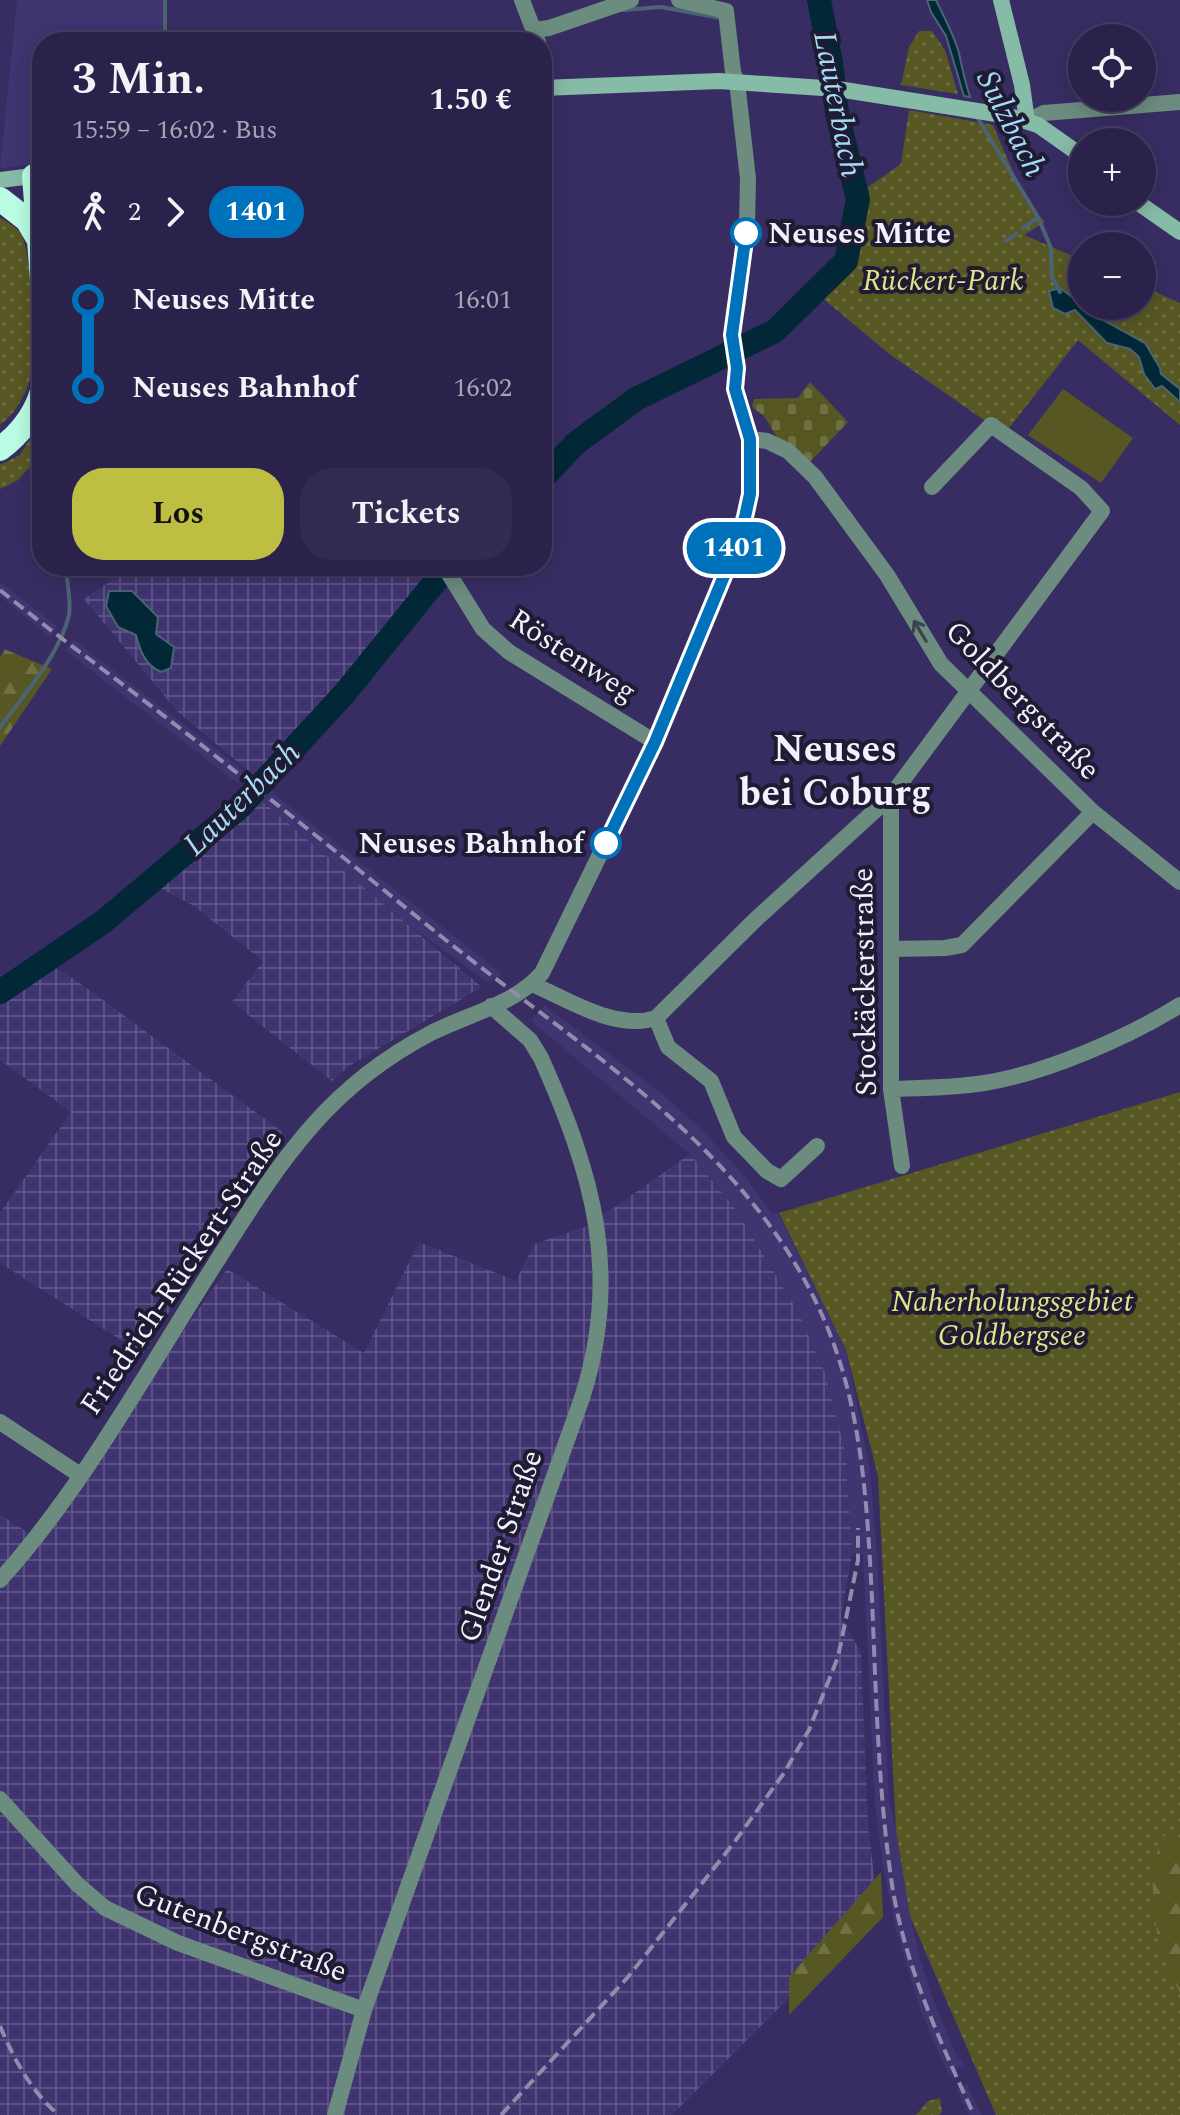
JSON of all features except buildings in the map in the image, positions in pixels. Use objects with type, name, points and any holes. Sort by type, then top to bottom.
[{"type":"highway","points":[[0,199],[27,220],[32,228]]},
{"type":"highway","points":[[0,449],[14,438],[32,414]]},
{"type":"street","points":[[522,0],[534,32]]},
{"type":"street","points":[[542,32],[631,0]]},
{"type":"street","name":"Friedrich-Rückert-Straße","points":[[0,1580],[33,1542],[80,1475],[250,1209],[312,1126],[343,1093],[385,1060],[433,1032],[532,984],[542,973],[655,742],[731,559],[750,494],[750,439],[735,389],[737,368],[732,346],[746,238],[747,195],[737,82],[727,20],[692,1],[679,0]]},
{"type":"street","points":[[1001,0],[1022,85],[1027,121]]},
{"type":"street","points":[[552,88],[682,81],[832,88],[1027,121],[1068,145]]},
{"type":"street","points":[[1027,121],[1044,113],[1180,102]]},
{"type":"street","points":[[0,180],[32,177]]},
{"type":"street","points":[[1156,215],[1180,232]]},
{"type":"street","points":[[532,984],[612,1018],[635,1023],[656,1018],[754,921],[891,796],[1102,511],[1081,488],[991,425],[932,487]]},
{"type":"street","name":"Goldbergstraße","points":[[750,439],[767,441],[788,451],[815,477],[887,575],[941,664],[1093,812],[1180,882]]},
{"type":"street","name":"Röstenweg","points":[[450,576],[483,629],[509,652],[655,742]]},
{"type":"street","name":"Stockäckerstraße","points":[[891,796],[891,1089],[902,1166]]},
{"type":"street","points":[[891,949],[962,945],[1093,812]]},
{"type":"street","points":[[891,1089],[988,1083],[1043,1067],[1106,1043],[1180,1005]]},
{"type":"street","name":"Glender Straße","points":[[335,2115],[364,2010],[582,1398],[599,1331],[601,1255],[585,1177],[541,1058],[530,1040],[491,1006]]},
{"type":"street","points":[[656,1018],[668,1047],[711,1081],[734,1137],[767,1171],[781,1179],[817,1146]]},
{"type":"street","points":[[0,1422],[80,1475]]},
{"type":"street","name":"Gutenbergstraße","points":[[0,1799],[77,1884],[105,1908],[178,1943],[364,2010]]},
{"type":"shaded area","points":[[17,0],[164,0],[164,32],[32,32],[32,164],[0,168]]},
{"type":"shaded area","points":[[118,576],[440,576],[445,587],[395,649],[264,784],[177,711],[84,599]]},
{"type":"shaded area","points":[[0,582],[58,627],[50,637],[0,596]]},
{"type":"shaded area","points":[[74,640],[247,773],[237,783],[65,650]]},
{"type":"shaded area","points":[[270,791],[502,974],[489,983],[407,924],[257,797]]},
{"type":"shaded area","points":[[257,797],[482,987],[349,1066],[332,1081],[232,1002],[263,961],[194,906],[158,887]]},
{"type":"shaded area","points":[[53,967],[77,981],[284,1133],[240,1197],[143,1354],[0,1263],[0,1213],[71,1112],[0,1060],[0,1005]]},
{"type":"shaded area","points":[[544,1005],[661,1093],[702,1130],[742,1173],[772,1213],[778,1213],[846,1350],[870,1471],[889,1801],[921,1962],[938,2013],[957,2056],[964,2064],[949,2076],[922,2014],[897,1934],[883,1866],[875,1805],[863,1554],[852,1554],[846,1455],[797,1310],[736,1210],[690,1154],[531,1021]]},
{"type":"shaded area","points":[[690,1154],[736,1210],[797,1310],[825,1373],[846,1455],[852,1554],[841,1616],[861,1653],[868,1826],[878,1909],[672,2115],[0,2115],[0,1514],[36,1538],[227,1269],[364,1353],[419,1242],[516,1281],[534,1244],[588,1226]]},
{"type":"shaded area","points":[[967,2084],[981,2115],[969,2115],[956,2088]]},
{"type":"green space","points":[[919,31],[932,31],[945,50],[958,94],[901,85],[909,47]]},
{"type":"green space","name":"Rückert-Park","points":[[909,110],[993,125],[1025,200],[1045,222],[1024,235],[1068,254],[1068,320],[1156,320],[1156,292],[1180,303],[1180,425],[1078,340],[1009,428],[991,425],[888,353],[819,295],[855,258],[862,191],[901,164]]},
{"type":"green space","points":[[0,218],[20,232],[24,243],[31,283],[32,354],[28,385],[17,407],[0,425]]},
{"type":"green space","points":[[810,382],[848,422],[809,463],[776,436],[764,416],[752,407],[754,399],[798,398]]},
{"type":"green space","points":[[1063,389],[1133,438],[1101,483],[1028,435]]},
{"type":"green space","points":[[32,435],[32,465],[18,480],[0,489],[0,465],[20,455]]},
{"type":"green space","points":[[4,649],[52,669],[0,746],[0,658]]},
{"type":"green space","name":"Naherholungsgebiet Goldbergsee","points":[[1180,1092],[1180,2115],[996,2115],[910,1916],[896,1830],[878,1476],[846,1350],[779,1213]]},
{"type":"green space","points":[[1163,1835],[1180,1849],[1180,1993],[1158,1943],[1151,1870]]},
{"type":"green space","points":[[881,1872],[883,1917],[789,2015],[789,1977]]},
{"type":"green space","points":[[940,2098],[942,2112],[939,2115],[916,2115],[928,2101]]},
{"type":"water","points":[[927,0],[936,0],[952,33],[970,97],[964,96],[946,36]]},
{"type":"water","points":[[831,100],[840,101],[850,142],[842,147]]},
{"type":"water","points":[[1060,288],[1068,294],[1068,313],[1053,308],[1049,291]]},
{"type":"water","points":[[1085,320],[1103,320],[1145,343],[1161,374],[1180,389],[1180,402],[1162,386],[1155,389],[1144,374],[1139,357],[1130,349],[1107,343]]},
{"type":"water","points":[[775,325],[785,329],[745,352],[743,342]]},
{"type":"water","points":[[109,591],[132,591],[158,617],[156,634],[174,647],[171,668],[161,672],[151,666],[141,652],[136,635],[118,627],[106,606]]},
{"type":"waterway","points":[[165,0],[165,32]]},
{"type":"waterway","name":"Lauterbach","points":[[552,468],[576,443],[636,399],[775,331],[846,261],[858,199],[837,113],[819,0]]},
{"type":"waterway","points":[[623,10],[661,7],[721,18]]},
{"type":"waterway","name":"Sulzbach","points":[[976,115],[1038,217],[1051,248],[1052,277],[1060,292]]},
{"type":"waterway","points":[[1023,228],[1037,218]]},
{"type":"waterway","points":[[1006,241],[1016,234]]},
{"type":"waterway","name":"Lauterbach","points":[[0,992],[103,922],[240,807],[344,694],[440,576]]},
{"type":"waterway","points":[[0,727],[40,674],[58,644],[70,611],[67,577]]},
{"type":"railway","points":[[0,590],[620,1075],[677,1124],[730,1176],[776,1234],[814,1298],[842,1369],[849,1397],[867,1511],[880,1774],[891,1878],[913,1970],[974,2115]]},
{"type":"railway","points":[[501,2115],[628,1977],[733,1844],[784,1773],[809,1730],[838,1657],[858,1560],[858,1528]]},
{"type":"railway","points":[[0,2026],[24,2074],[59,2115]]},
{"type":"bus line","name":"1401","points":[[606,843],[655,742],[731,559],[745,517],[750,494],[750,439],[735,389],[737,368],[732,335],[746,233]]},
{"type":"place","name":"Neuses Mitte","points":[[746,233]]},
{"type":"place","name":"Neuses Bahnhof","points":[[606,843]]},
{"type":"district","name":"Neuses bei Coburg","points":[[835,770]]}]
